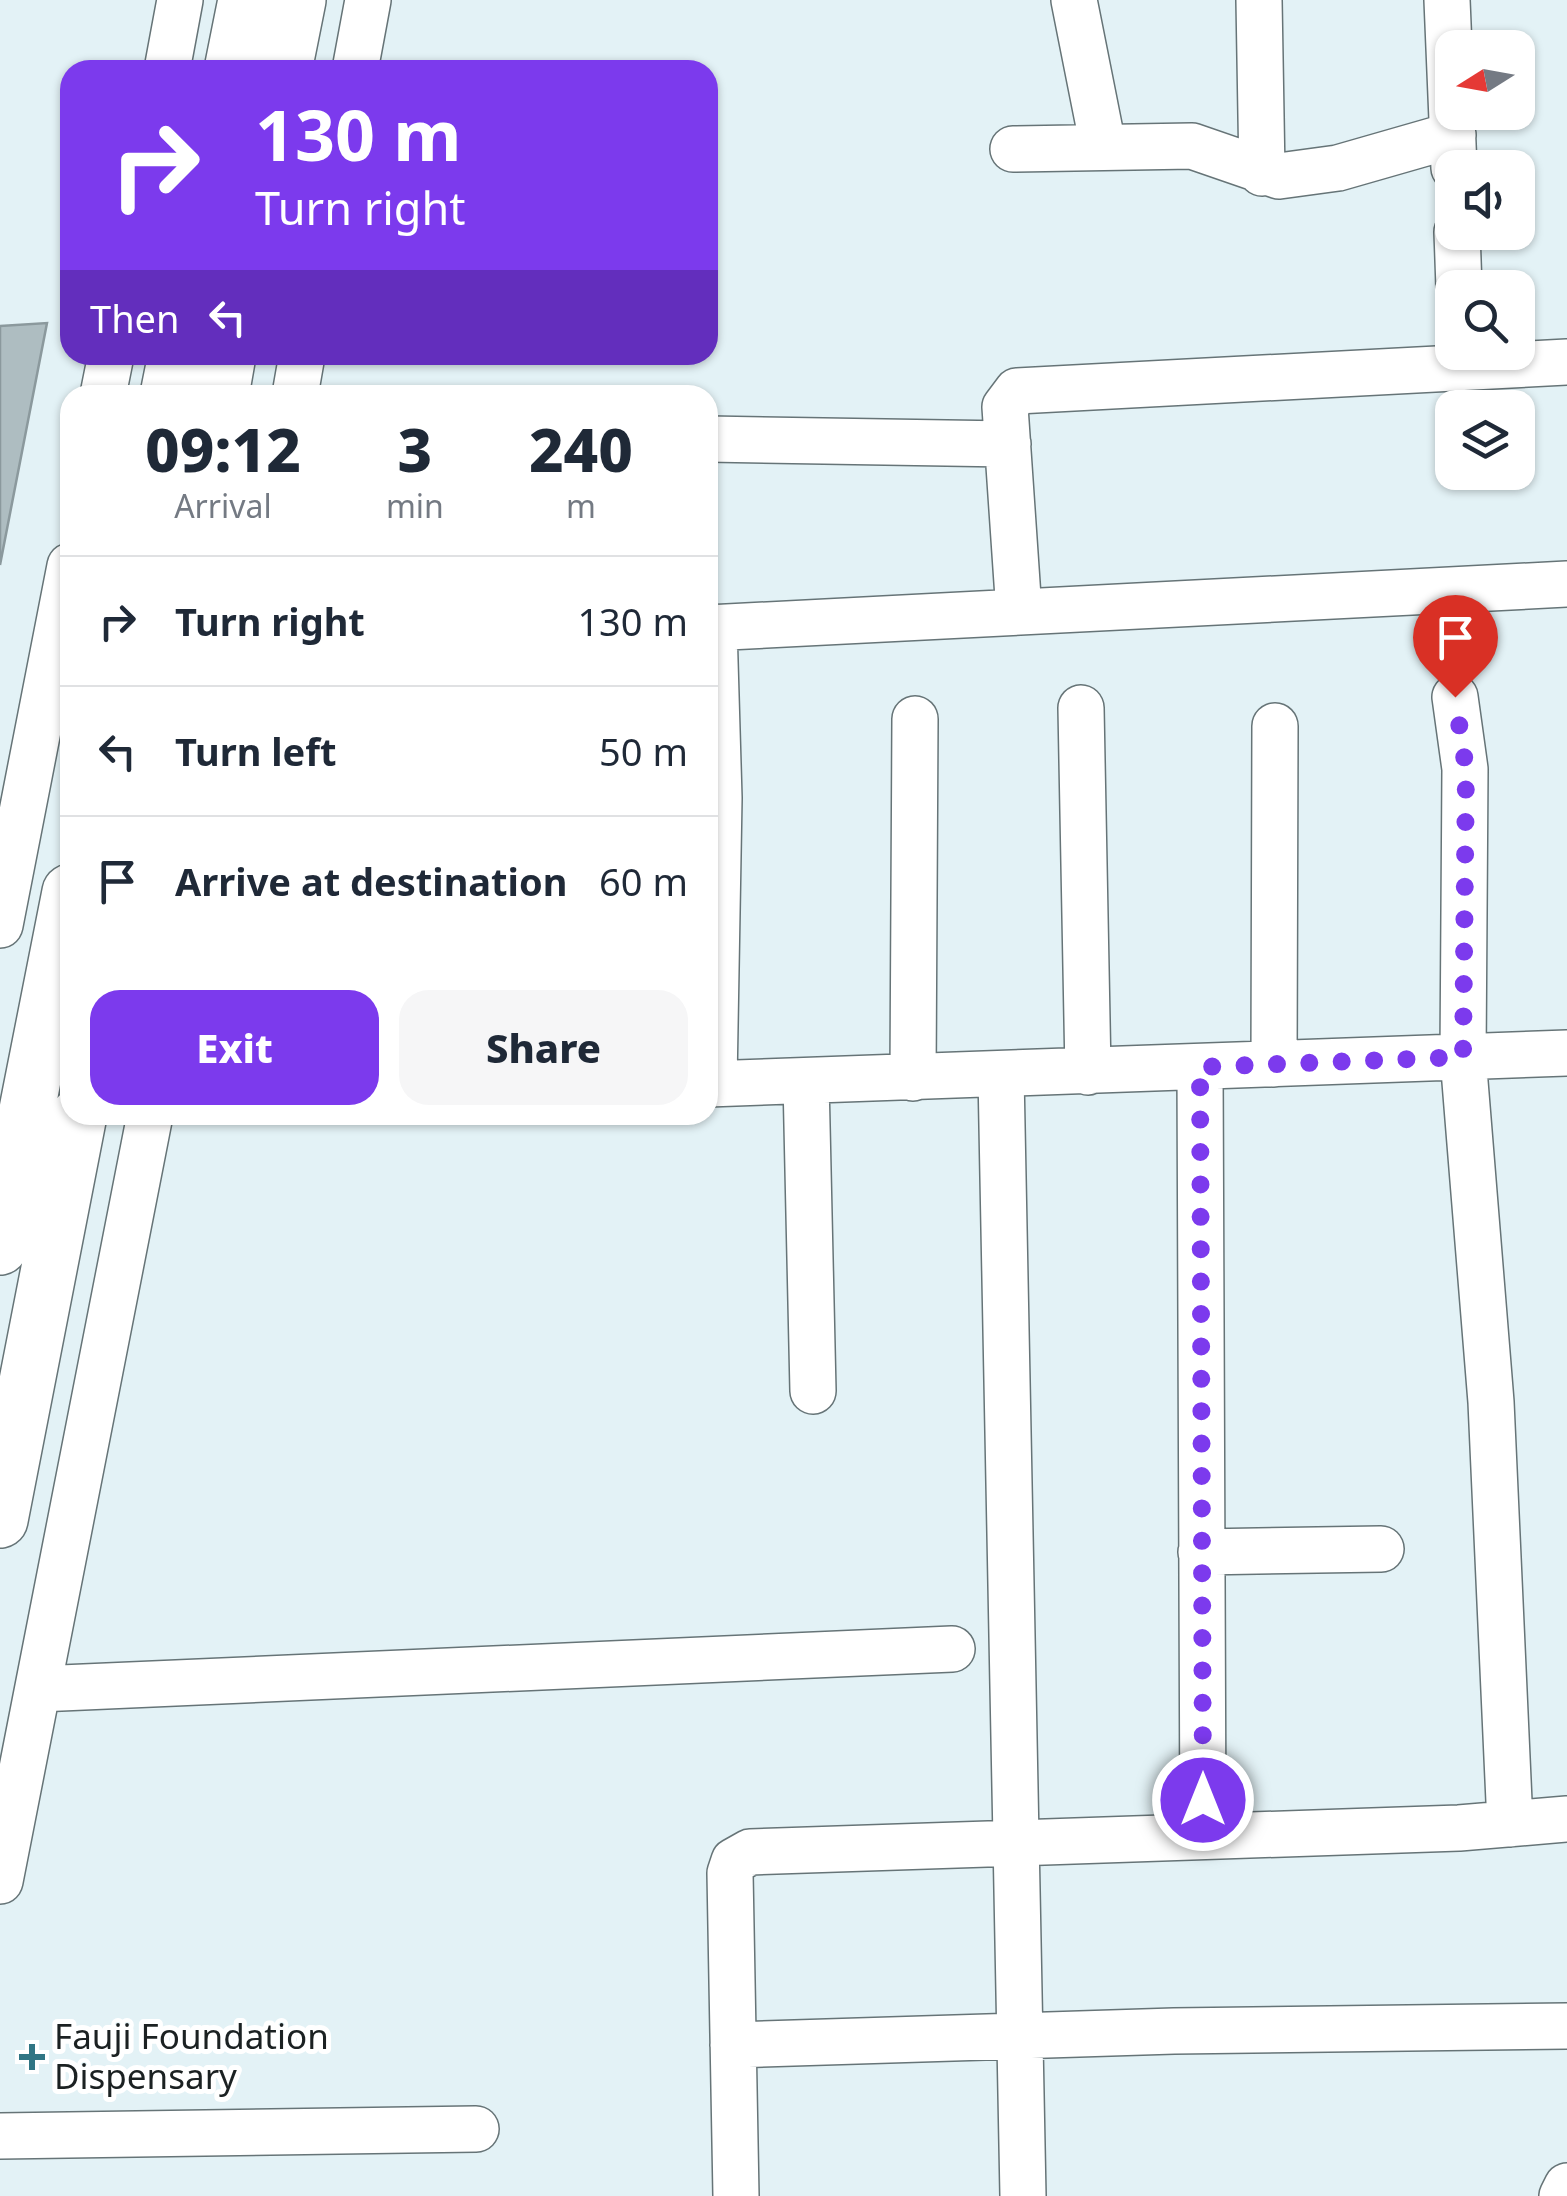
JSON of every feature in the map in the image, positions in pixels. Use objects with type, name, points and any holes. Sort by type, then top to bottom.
[{"type":"highway","points":[[234,60],[246,0]]},
{"type":"highway","points":[[286,60],[298,0]]},
{"type":"highway","points":[[0,1247],[60,943]]},
{"type":"highway","points":[[0,1520],[78,1125]]},
{"type":"street","points":[[169,60],[180,0]]},
{"type":"street","points":[[358,60],[368,0]]},
{"type":"street","points":[[1074,0],[1103,146]]},
{"type":"street","points":[[1259,0],[1262,173]]},
{"type":"street","points":[[1447,0],[1454,150]]},
{"type":"street","points":[[1012,149],[1192,146],[1262,173],[1313,173],[1435,154]]},
{"type":"street","points":[[1535,361],[1567,362]]},
{"type":"street","points":[[1019,612],[1006,402],[1027,389],[1435,362]]},
{"type":"street","points":[[718,439],[1008,444]]},
{"type":"street","points":[[718,628],[1567,584]]},
{"type":"street","points":[[0,925],[60,617]]},
{"type":"street","points":[[1455,697],[1466,769],[1463,1057],[1491,1402],[1510,1824]]},
{"type":"street","points":[[1082,708],[1088,1072]]},
{"type":"street","points":[[912,1078],[914,719]]},
{"type":"street","points":[[1274,1064],[1275,726]]},
{"type":"street","points":[[718,777],[718,834]]},
{"type":"street","points":[[718,1083],[1567,1053]]},
{"type":"street","points":[[1200,1067],[1203,1835]]},
{"type":"street","points":[[1001,1075],[1023,2037],[1023,2196]]},
{"type":"street","points":[[806,1081],[812,1390]]},
{"type":"street","points":[[0,1882],[148,1125]]},
{"type":"street","points":[[1201,1552],[1381,1549]]},
{"type":"street","points":[[38,1689],[952,1649]]},
{"type":"street","points":[[736,2196],[730,1873],[739,1857],[770,1850],[1567,1819]]},
{"type":"street","points":[[733,2045],[1567,2026]]},
{"type":"street","points":[[0,2136],[476,2129]]},
{"type":"street","points":[[1562,2196],[1567,2186]]},
{"type":"building","points":[[47,323],[0,565],[0,326]]},
{"type":"place","name":"Fauji Foundation Dispensary","points":[[32,2057]]},
{"type":"route","points":[[1203,1800],[1200,1067],[1463,1057],[1466,769],[1455,697]]}]
